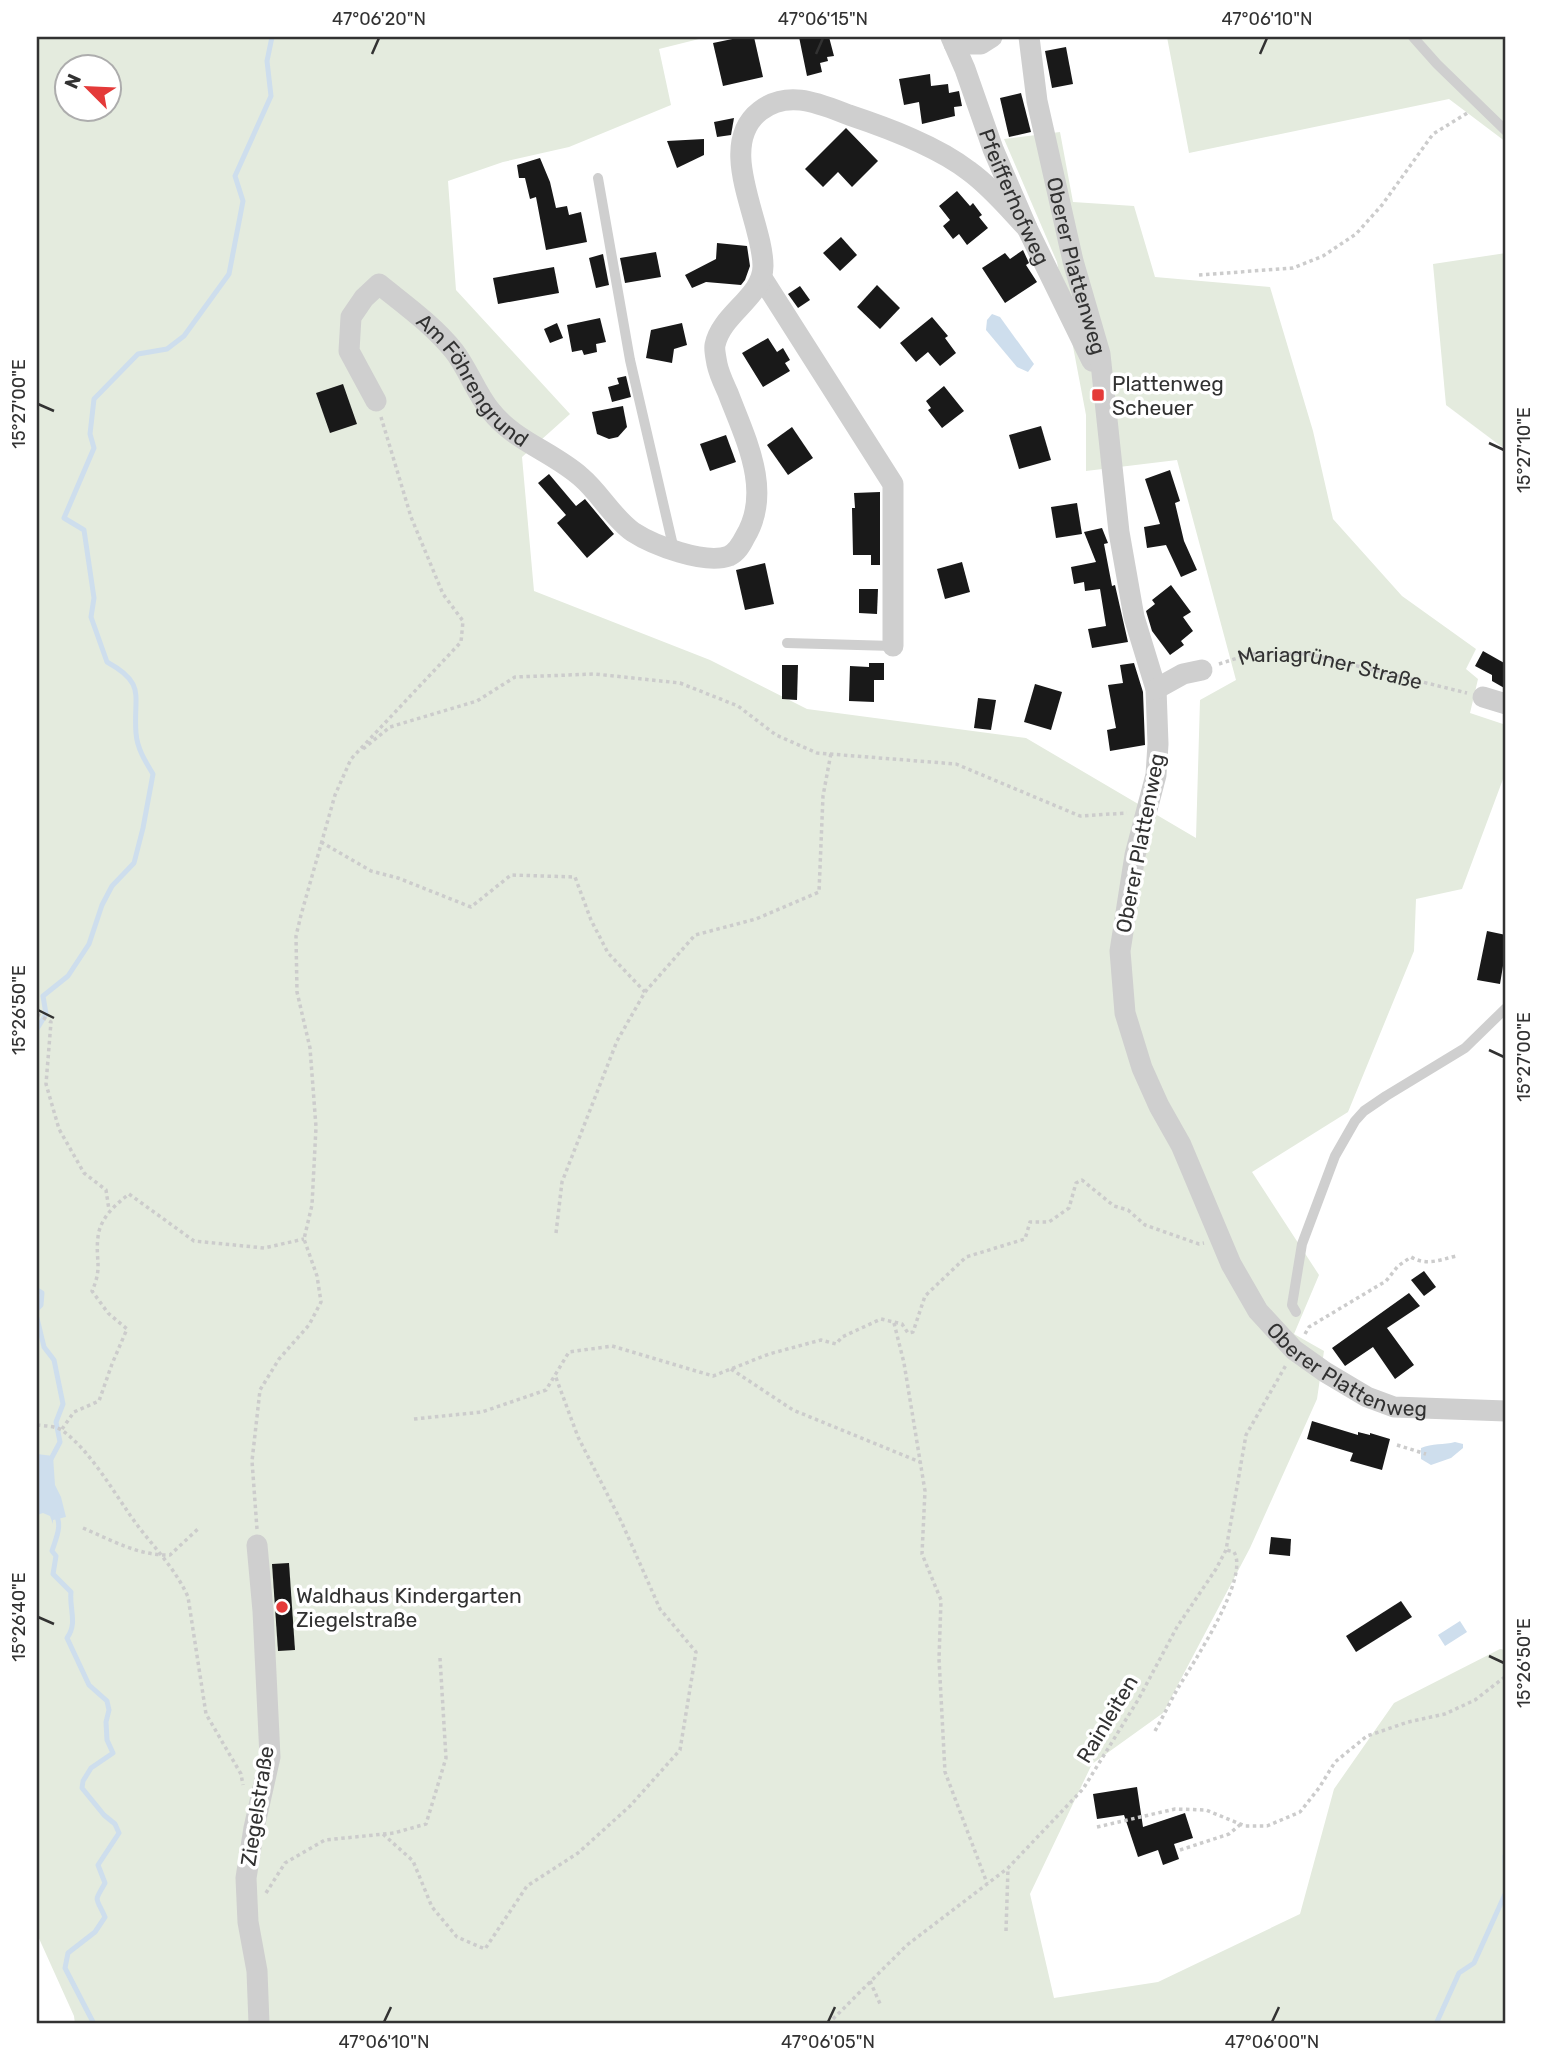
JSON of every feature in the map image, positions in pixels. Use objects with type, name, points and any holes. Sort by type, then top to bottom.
[{"type":"street","name":"Pfeifferhofweg","points":[[952,40],[981,44],[992,37]]},
{"type":"street","name":"Oberer Plattenweg","points":[[1029,37],[1037,101],[1073,261],[1100,354],[1119,532],[1134,617],[1156,689],[1156,775],[1135,855],[1120,951],[1125,1013],[1142,1068],[1181,1145],[1230,1264],[1258,1311],[1367,1397],[1394,1407],[1506,1412]]},
{"type":"street","name":"Pfeifferhofweg","points":[[952,40],[993,149],[1027,228],[1103,381]]},
{"type":"street","points":[[893,646],[893,484],[762,278],[763,262],[742,171],[742,137],[754,115],[767,105],[785,99],[807,100],[871,122],[969,170],[1027,228]]},
{"type":"street","name":"Am Föhrengrund","points":[[376,401],[349,351],[351,317],[364,298],[379,284],[420,317],[454,351],[489,410],[513,433],[547,452],[582,478],[632,531],[674,550],[699,557],[728,556],[738,550],[751,528],[756,509],[756,475],[718,368],[715,346],[724,325],[762,278]]},
{"type":"street","points":[[1156,689],[1183,674],[1202,670]]},
{"type":"street","points":[[1483,697],[1506,704]]},
{"type":"street","name":"Ziegelstraße","points":[[257,1545],[270,1757],[247,1866],[248,1922],[257,1971],[259,2024]]},
{"type":"lane","points":[[1413,37],[1437,65],[1506,131]]},
{"type":"lane","points":[[598,178],[630,360],[674,550]]},
{"type":"lane","points":[[787,643],[893,646]]},
{"type":"lane","points":[[1296,1312],[1292,1305],[1302,1244],[1335,1156],[1355,1121],[1386,1096],[1465,1048],[1506,1008]]},
{"type":"path","points":[[1199,275],[1293,268],[1323,256],[1356,234],[1382,205],[1433,134],[1479,105]]},
{"type":"path","points":[[257,1545],[252,1461],[260,1390],[279,1359],[309,1325],[321,1302],[317,1276],[304,1239],[312,1205],[316,1127],[310,1048],[297,992],[296,936],[335,795],[351,759],[461,642],[463,621],[443,594],[411,517],[376,401]]},
{"type":"path","name":"Mariagrüner Straße","points":[[1202,670],[1250,654],[1309,654],[1483,697]]},
{"type":"path","points":[[351,759],[390,727],[477,701],[515,677],[595,674],[680,684],[738,706],[776,735],[817,753],[956,764],[1080,816],[1128,813]]},
{"type":"path","points":[[556,1233],[562,1182],[617,1041],[645,992],[695,935],[756,919],[819,892],[822,796],[831,753]]},
{"type":"path","points":[[321,842],[371,871],[398,877],[471,907],[512,875],[575,877],[591,920],[608,953],[645,992]]},
{"type":"path","points":[[37,1014],[51,1022],[46,1084],[60,1129],[84,1173],[106,1190],[109,1210]]},
{"type":"path","points":[[415,1419],[482,1412],[546,1390],[569,1352],[612,1346],[713,1376],[769,1354],[821,1339],[836,1344],[842,1337],[881,1319],[902,1324],[908,1333],[913,1332],[925,1296],[966,1257],[1025,1239],[1030,1222],[1049,1222],[1069,1208],[1076,1183],[1082,1180],[1114,1206],[1128,1210],[1145,1225],[1199,1244],[1220,1239]]},
{"type":"path","points":[[62,1429],[74,1412],[99,1401],[111,1364],[127,1329],[108,1314],[92,1291],[99,1277],[98,1236],[109,1210],[129,1194],[194,1241],[264,1248],[304,1239]]},
{"type":"path","name":"Rainleiten","points":[[828,2024],[907,1945],[1008,1868],[1083,1788],[1138,1700],[1177,1627],[1226,1550],[1246,1435],[1301,1345],[1308,1327],[1386,1281],[1398,1266],[1411,1257],[1419,1262],[1432,1263],[1456,1256]]},
{"type":"path","points":[[894,1322],[904,1363],[925,1491],[922,1554],[941,1600],[939,1659],[945,1772],[987,1884]]},
{"type":"path","points":[[731,1369],[793,1410],[920,1462]]},
{"type":"path","points":[[383,1834],[413,1861],[432,1907],[457,1937],[485,1950],[527,1886],[587,1845],[631,1806],[680,1750],[696,1653],[660,1609],[622,1523],[578,1437],[555,1375]]},
{"type":"path","points":[[37,1425],[62,1429],[82,1450],[181,1582],[188,1597],[206,1714],[241,1774],[244,1788]]},
{"type":"path","points":[[1396,1445],[1426,1454]]},
{"type":"path","points":[[83,1528],[130,1549],[170,1555],[200,1527]]},
{"type":"path","points":[[1155,1731],[1207,1642],[1236,1577],[1238,1559],[1234,1552],[1226,1550]]},
{"type":"path","points":[[248,1922],[285,1863],[325,1840],[383,1834],[426,1824],[446,1758],[440,1658]]},
{"type":"path","points":[[1097,1827],[1175,1809],[1206,1810],[1241,1824],[1267,1826],[1300,1812],[1335,1762],[1367,1736],[1445,1714],[1475,1700],[1506,1676]]},
{"type":"path","points":[[1180,1850],[1229,1834],[1241,1824]]},
{"type":"path","points":[[1006,1931],[1008,1868]]},
{"type":"path","points":[[870,1981],[881,2006]]},
{"type":"shaded area","points":[[37,37],[707,37],[659,49],[671,105],[569,147],[503,162],[448,181],[456,290],[570,414],[522,457],[534,591],[710,660],[807,709],[1026,738],[1196,838],[1200,700],[1236,680],[1177,460],[1086,471],[1086,415],[1057,262],[1004,139],[1060,132],[1073,202],[1134,206],[1155,277],[1270,287],[1313,431],[1333,519],[1402,596],[1476,649],[1466,669],[1478,679],[1470,713],[1506,725],[1506,771],[1462,889],[1416,899],[1414,951],[1348,1112],[1252,1172],[1319,1275],[1294,1334],[1324,1351],[1317,1399],[1250,1548],[1163,1713],[1092,1764],[1030,1894],[1054,1998],[1158,1982],[1300,1914],[1334,1789],[1394,1703],[1500,1649],[1506,1650],[1506,2024],[75,2024],[74,2016],[37,1934]]},
{"type":"shaded area","points":[[1167,37],[1506,37],[1506,142],[1449,99],[1189,153]]},
{"type":"shaded area","points":[[1506,253],[1506,450],[1446,405],[1433,264]]},
{"type":"water","points":[[992,314],[1000,317],[1034,364],[1028,372],[1017,367],[986,330],[987,320]]},
{"type":"water","points":[[1455,1442],[1463,1444],[1463,1448],[1451,1458],[1431,1465],[1421,1459],[1421,1448]]},
{"type":"water","points":[[37,1454],[53,1456],[55,1485],[66,1517],[53,1520],[53,1524],[50,1516],[43,1513],[37,1515]]},
{"type":"water","points":[[1460,1621],[1467,1632],[1445,1646],[1438,1635]]},
{"type":"building","points":[[754,37],[763,77],[723,86],[713,43]]},
{"type":"building","points":[[799,37],[829,37],[834,56],[827,57],[828,61],[820,63],[822,72],[807,76]]},
{"type":"building","points":[[1066,47],[1073,84],[1052,88],[1045,51]]},
{"type":"building","points":[[930,74],[931,86],[948,84],[949,93],[959,91],[962,106],[954,107],[955,116],[922,124],[919,102],[904,105],[899,79]]},
{"type":"building","points":[[1021,93],[1031,132],[1009,137],[1000,98]]},
{"type":"building","points":[[734,118],[731,135],[717,137],[714,122]]},
{"type":"building","points":[[846,128],[878,161],[852,187],[838,172],[823,187],[805,169]]},
{"type":"building","points":[[704,139],[704,155],[677,168],[667,141]]},
{"type":"building","points":[[540,158],[550,182],[556,208],[567,206],[569,215],[581,212],[587,242],[546,250],[536,197],[530,199],[525,178],[519,178],[517,165]]},
{"type":"building","points":[[957,191],[970,206],[973,203],[988,228],[967,245],[959,234],[953,239],[943,226],[950,220],[939,206]]},
{"type":"building","points":[[841,237],[857,255],[840,271],[823,253]]},
{"type":"building","points":[[717,243],[747,246],[750,266],[745,280],[741,285],[706,282],[692,288],[685,275],[716,259]]},
{"type":"building","points":[[1023,250],[1029,263],[1026,265],[1037,282],[1005,303],[982,268],[1005,253],[1010,259]]},
{"type":"building","points":[[656,252],[661,277],[625,283],[620,258]]},
{"type":"building","points":[[603,254],[609,285],[596,288],[589,258]]},
{"type":"building","points":[[554,267],[559,293],[498,304],[493,278]]},
{"type":"building","points":[[877,285],[900,308],[880,329],[857,307]]},
{"type":"building","points":[[800,286],[810,300],[798,308],[788,294]]},
{"type":"building","points":[[932,317],[948,336],[945,338],[956,353],[940,366],[928,352],[916,362],[900,343]]},
{"type":"building","points":[[600,318],[606,342],[596,344],[597,352],[584,355],[582,350],[572,352],[567,325]]},
{"type":"building","points":[[557,323],[563,338],[550,343],[544,329]]},
{"type":"building","points":[[682,323],[687,345],[674,349],[672,363],[646,358],[651,330]]},
{"type":"building","points":[[768,338],[777,352],[783,348],[790,360],[785,363],[790,371],[763,387],[742,353]]},
{"type":"building","points":[[626,376],[631,397],[612,402],[608,387],[619,384],[617,378]]},
{"type":"building","points":[[343,384],[357,424],[330,433],[316,393]]},
{"type":"building","points":[[944,386],[964,411],[942,428],[928,410],[931,408],[926,401]]},
{"type":"building","points":[[623,406],[627,427],[618,437],[609,439],[597,434],[592,412]]},
{"type":"building","points":[[1041,426],[1051,460],[1019,469],[1009,435]]},
{"type":"building","points":[[792,427],[813,458],[788,475],[767,445]]},
{"type":"building","points":[[726,435],[736,462],[710,471],[700,444]]},
{"type":"building","points":[[1170,470],[1180,501],[1175,503],[1184,541],[1197,570],[1181,577],[1166,545],[1147,548],[1144,527],[1160,524],[1145,479]]},
{"type":"building","points":[[549,474],[576,506],[585,499],[614,534],[587,558],[557,523],[566,515],[538,483]]},
{"type":"building","points":[[880,492],[880,565],[871,565],[871,555],[853,555],[852,508],[855,508],[854,493]]},
{"type":"building","points":[[1077,503],[1082,534],[1056,538],[1051,507]]},
{"type":"building","points":[[1102,528],[1108,543],[1104,544],[1112,586],[1115,585],[1128,642],[1092,648],[1088,629],[1106,626],[1100,589],[1085,591],[1084,582],[1074,584],[1071,567],[1096,562],[1084,532]]},
{"type":"building","points":[[962,562],[970,592],[945,599],[937,569]]},
{"type":"building","points":[[765,563],[774,604],[745,610],[736,570]]},
{"type":"building","points":[[1171,585],[1191,612],[1183,617],[1193,631],[1181,641],[1184,645],[1170,655],[1152,631],[1146,611],[1155,604],[1152,600]]},
{"type":"building","points":[[859,589],[878,589],[877,614],[859,613]]},
{"type":"building","points":[[1483,651],[1506,664],[1506,689],[1492,681],[1492,675],[1475,666]]},
{"type":"building","points":[[869,663],[884,663],[884,680],[874,680],[874,702],[849,701],[850,666],[869,667]]},
{"type":"building","points":[[1134,663],[1143,692],[1145,745],[1110,751],[1107,730],[1116,728],[1108,685],[1123,683],[1120,665]]},
{"type":"building","points":[[782,665],[798,665],[797,700],[782,699]]},
{"type":"building","points":[[1035,684],[1062,692],[1051,730],[1024,722]]},
{"type":"building","points":[[978,698],[996,700],[991,730],[974,728]]},
{"type":"building","points":[[1487,931],[1506,935],[1506,967],[1503,966],[1500,984],[1477,980]]},
{"type":"building","points":[[1424,1271],[1436,1287],[1424,1296],[1411,1280]]},
{"type":"building","points":[[1409,1293],[1420,1306],[1387,1328],[1414,1365],[1395,1379],[1373,1347],[1345,1366],[1332,1348]]},
{"type":"building","points":[[1312,1421],[1358,1435],[1358,1432],[1370,1433],[1390,1439],[1382,1470],[1350,1461],[1353,1453],[1307,1439]]},
{"type":"building","points":[[1271,1537],[1291,1539],[1290,1556],[1269,1554]]},
{"type":"building","name":"Waldhaus Kindergarten Ziegelstraße","points":[[289,1563],[295,1650],[278,1651],[272,1564]]},
{"type":"building","points":[[1401,1601],[1412,1617],[1356,1652],[1346,1636]]},
{"type":"building","points":[[1137,1787],[1143,1827],[1185,1813],[1193,1838],[1174,1844],[1179,1859],[1163,1865],[1158,1850],[1138,1857],[1124,1815],[1097,1819],[1093,1794]]},
{"type":"waterway","points":[[37,1029],[46,1014],[43,996],[68,976],[89,944],[102,905],[112,886],[134,863],[153,774],[137,739],[133,684],[120,670],[107,662],[91,617],[94,598],[84,530],[64,518],[94,448],[90,434],[94,399],[138,354],[167,349],[184,336],[229,274],[243,201],[235,176],[271,96],[267,61],[272,37]]},
{"type":"waterway","points":[[37,1290],[42,1293],[41,1305],[37,1309]]},
{"type":"waterway","points":[[37,1318],[44,1347],[54,1360],[63,1404],[56,1422],[60,1442],[51,1459]]},
{"type":"waterway","points":[[55,1513],[59,1527],[52,1551],[56,1556],[53,1574],[71,1592],[73,1621],[67,1638],[89,1685],[107,1701],[107,1740],[113,1753],[91,1768],[82,1788],[115,1824],[119,1833],[98,1865],[105,1883],[97,1899],[105,1917],[95,1932],[68,1953],[65,1968],[94,2024]]},
{"type":"waterway","points":[[1436,2024],[1459,1973],[1474,1963],[1506,1892],[1505,1856]]},
{"type":"place","name":"Plattenweg Scheuer","points":[[1098,395]]},
{"type":"place","name":"Waldhaus Kindergarten Ziegelstraße","points":[[282,1607]]}]
